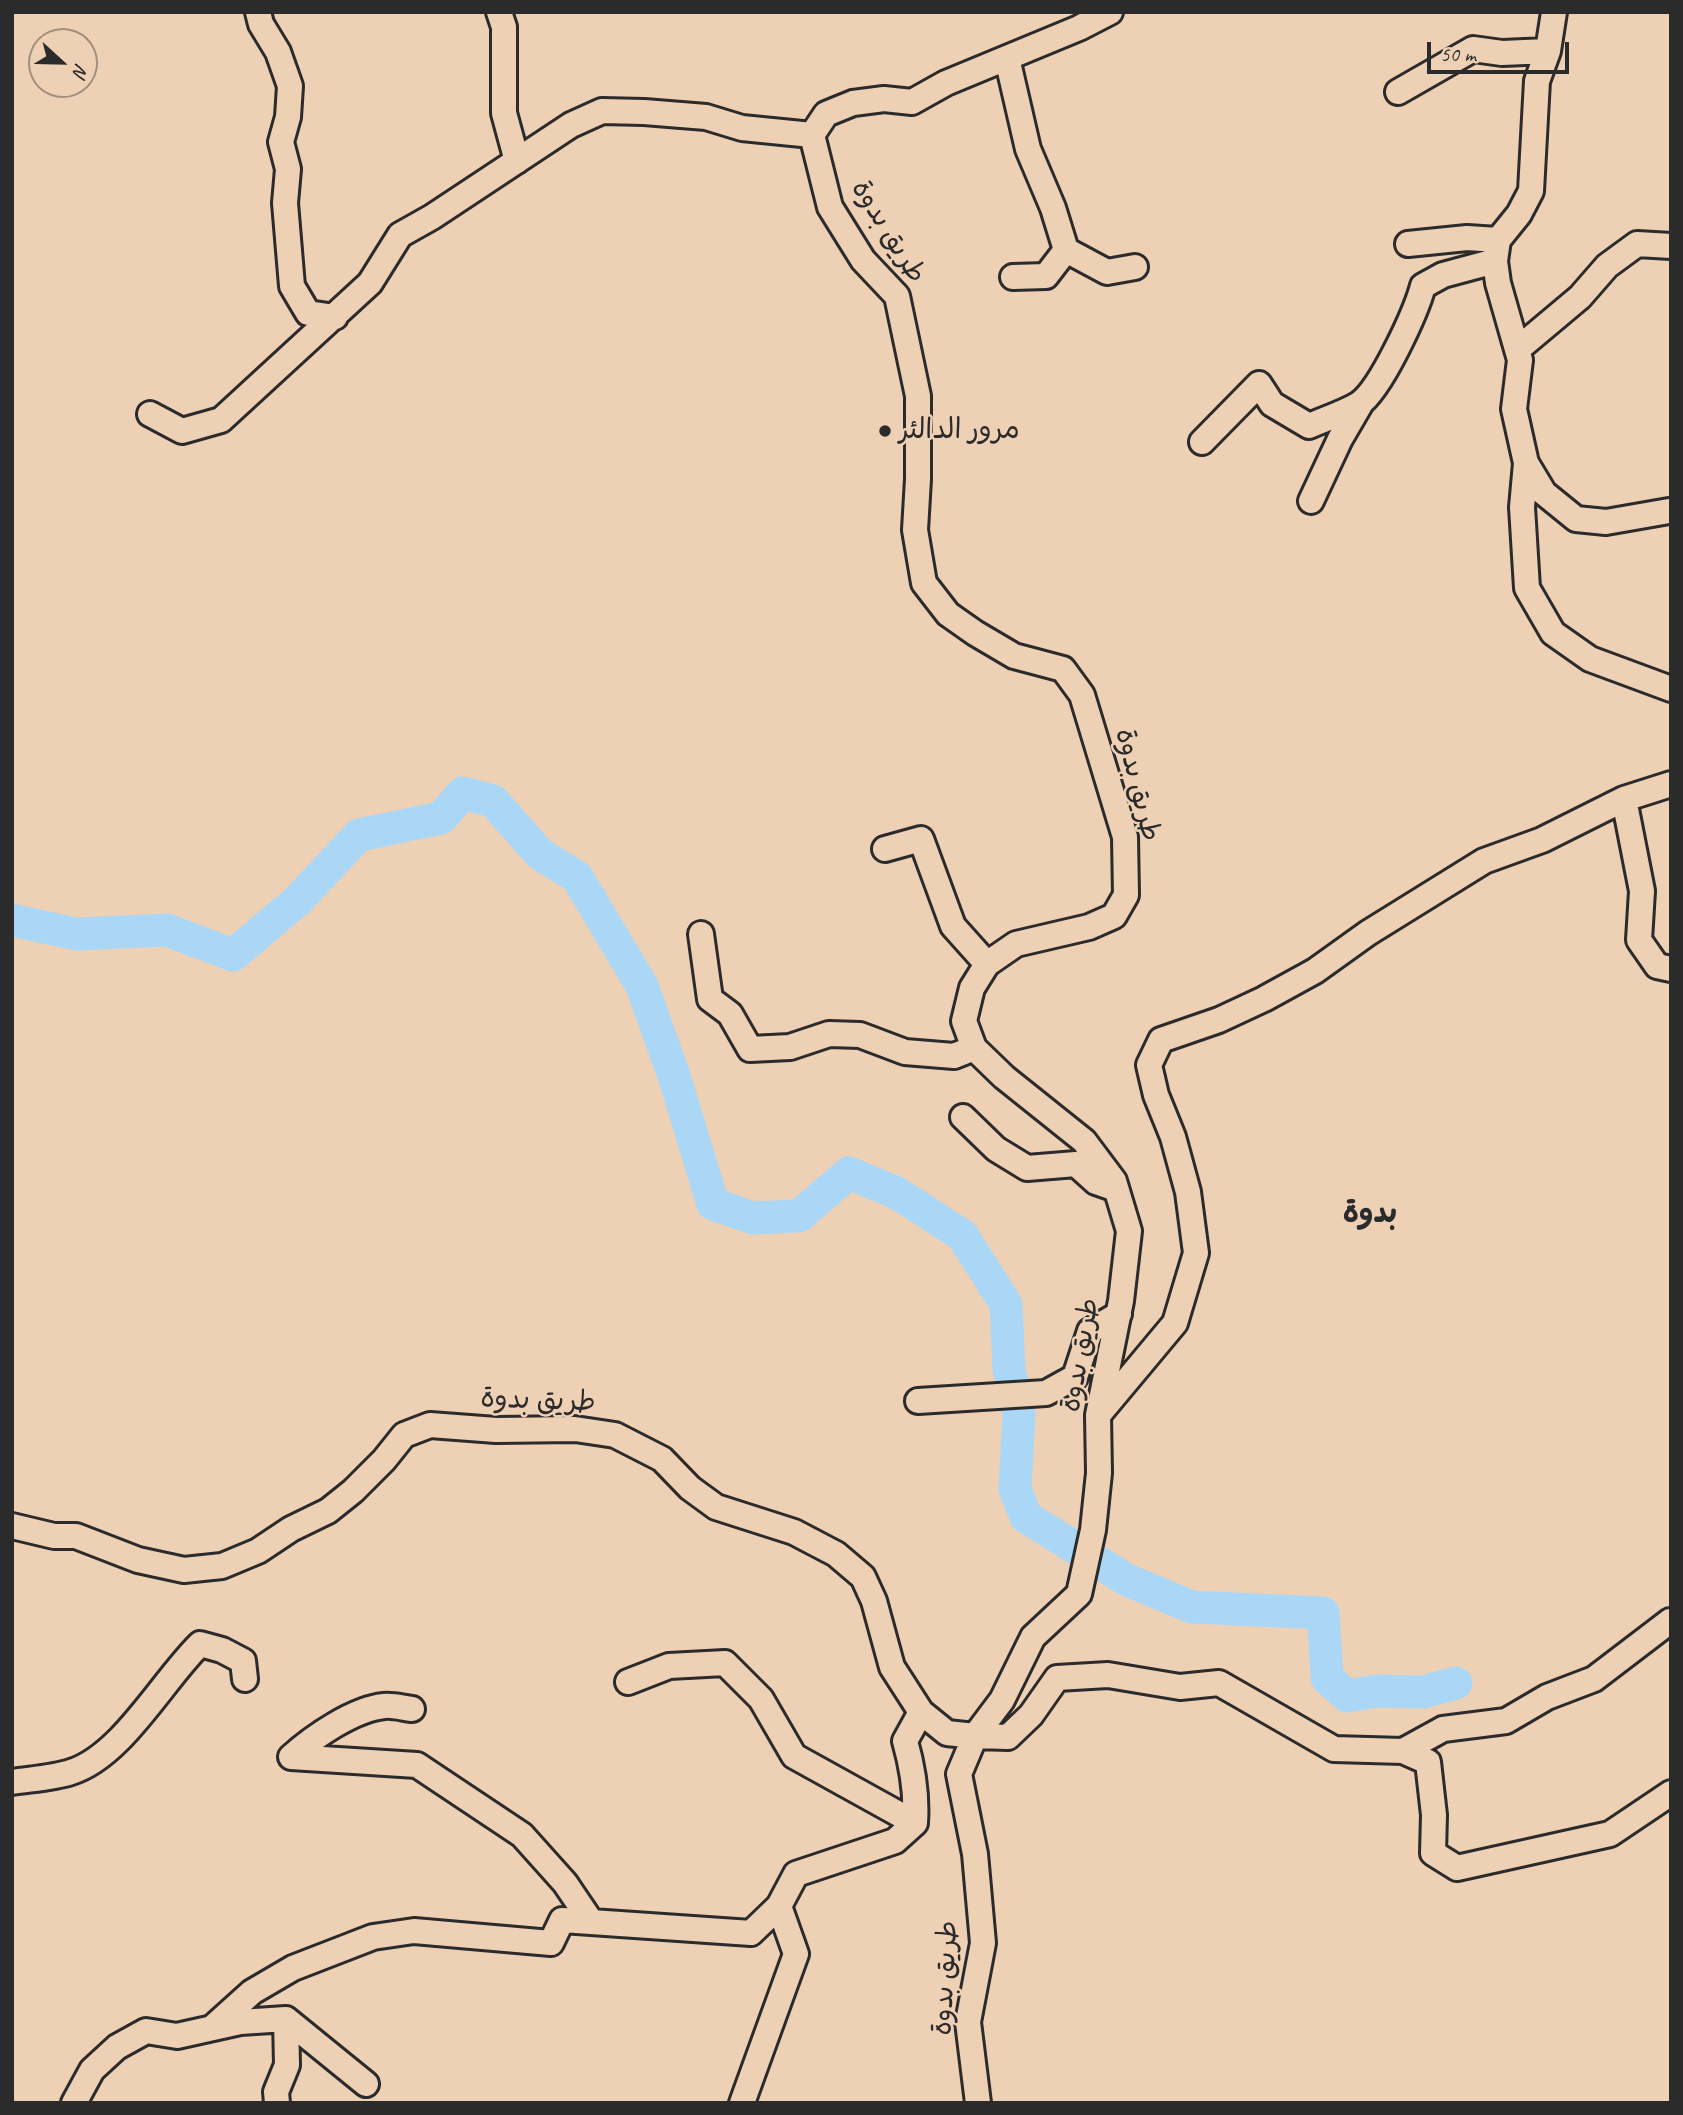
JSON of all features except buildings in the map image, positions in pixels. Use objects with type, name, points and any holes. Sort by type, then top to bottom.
[{"type":"street","points":[[258,12],[261,24],[278,52],[290,86],[288,117],[281,142],[288,169],[285,202],[292,286],[308,313],[335,317]]},
{"type":"street","points":[[499,12],[504,27],[504,113],[517,161]]},
{"type":"street","points":[[150,414],[182,431],[221,420],[370,283],[400,235],[571,125],[603,111],[706,117],[742,128],[812,135],[826,114],[853,103],[884,99],[912,102],[946,83],[1079,28],[1110,12]]},
{"type":"street","points":[[1554,12],[1548,51],[1537,81],[1531,191],[1497,251],[1498,283],[1520,360],[1514,409],[1526,463],[1522,507],[1527,588],[1553,633],[1590,659],[1671,689]]},
{"type":"street","points":[[1398,92],[1473,49],[1502,53],[1548,51]]},
{"type":"street","points":[[1007,58],[1028,149],[1053,208],[1066,250],[1107,271],[1135,267]]},
{"type":"street","name":"طريق بدوة","points":[[812,135],[830,207],[863,260],[897,296],[918,396],[915,530],[925,583],[948,614],[975,633],[1014,656],[1063,669],[1082,695],[1125,837],[1126,895],[1114,916],[1089,927],[1016,944],[987,964],[972,988],[964,1021],[974,1048],[1004,1077],[1084,1141],[1114,1181],[1129,1231],[1119,1314],[1098,1415],[1099,1474],[1090,1543],[1079,1594],[1033,1637],[1002,1700],[975,1736],[959,1774],[975,1854],[983,1943],[968,2022],[978,2103]]},
{"type":"street","points":[[1408,244],[1467,239],[1497,251]]},
{"type":"street","points":[[1518,349],[1580,297],[1607,265],[1637,244],[1671,246]]},
{"type":"street","points":[[1013,278],[1046,276],[1066,250]]},
{"type":"street","points":[[1311,501],[1340,439],[1379,379],[1410,321],[1423,286],[1497,251]]},
{"type":"street","points":[[1202,442],[1259,384],[1272,404],[1310,426],[1361,403]]},
{"type":"street","points":[[1526,463],[1545,493],[1576,519],[1606,522],[1669,511]]},
{"type":"street","points":[[1098,1415],[1175,1323],[1196,1253],[1188,1192],[1173,1137],[1156,1095],[1149,1065],[1161,1040],[1219,1020],[1315,971],[1368,933],[1484,862],[1542,839],[1624,799],[1671,784]]},
{"type":"street","points":[[1624,799],[1642,891],[1639,940],[1657,966],[1671,969]]},
{"type":"street","points":[[885,849],[921,839],[953,926],[987,964]]},
{"type":"street","points":[[701,934],[710,999],[730,1014],[750,1049],[790,1047],[829,1034],[860,1035],[905,1052],[954,1056],[974,1048]]},
{"type":"street","points":[[963,1117],[996,1149],[1027,1168],[1076,1164],[1096,1182],[1117,1189]]},
{"type":"street","points":[[918,1401],[1046,1393],[1075,1377],[1090,1331],[1119,1314]]},
{"type":"street","name":"طريق بدوة","points":[[12,1526],[54,1536],[76,1536],[138,1560],[184,1570],[222,1566],[258,1551],[291,1529],[328,1511],[384,1460],[404,1435],[430,1425],[496,1430],[575,1429],[615,1435],[662,1459],[691,1488],[716,1507],[794,1532],[836,1554],[863,1577],[874,1601],[892,1667],[921,1712],[947,1733],[975,1736]]},
{"type":"street","points":[[1403,1751],[1443,1728],[1506,1721],[1547,1697],[1594,1679],[1670,1621]]},
{"type":"street","points":[[12,1782],[71,1773],[97,1760],[143,1712],[186,1657],[200,1644],[222,1650],[243,1661],[244,1679]]},
{"type":"street","points":[[628,1682],[669,1666],[725,1663],[761,1699],[794,1756],[915,1823]]},
{"type":"street","points":[[975,1736],[1008,1737],[1031,1715],[1056,1678],[1108,1675],[1181,1687],[1219,1683],[1334,1749],[1403,1751],[1427,1762],[1434,1815],[1433,1853],[1457,1868],[1610,1834],[1671,1794]]},
{"type":"street","points":[[412,1709],[385,1706],[362,1712],[311,1740],[291,1757],[417,1765],[522,1835],[565,1884],[590,1920]]},
{"type":"street","points":[[212,2028],[252,1992],[293,1968],[373,1937],[414,1931],[551,1943],[562,1920],[751,1933],[779,1906],[796,1874],[895,1841],[915,1823],[913,1768],[905,1741],[921,1712]]},
{"type":"street","points":[[747,2102],[796,1954],[779,1906]]},
{"type":"street","points":[[277,2103],[276,2092],[287,2065],[286,2019]]},
{"type":"street","points":[[74,2103],[92,2070],[117,2047],[146,2031],[177,2036],[240,2022],[286,2019],[366,2084]]},
{"type":"waterway","points":[[12,920],[76,934],[167,930],[233,955],[297,901],[359,835],[441,818],[463,793],[493,801],[540,854],[577,877],[642,986],[674,1076],[713,1204],[753,1218],[799,1216],[849,1173],[897,1193],[962,1235],[1006,1304],[1009,1370],[1019,1414],[1015,1489],[1026,1517],[1127,1580],[1192,1607],[1323,1613],[1327,1678],[1347,1696],[1377,1691],[1423,1692],[1456,1683]]},
{"type":"place","name":"مرور الدالئر","points":[[885,431]]},
{"type":"district","name":"بدوة","points":[[1370,1214]]}]
